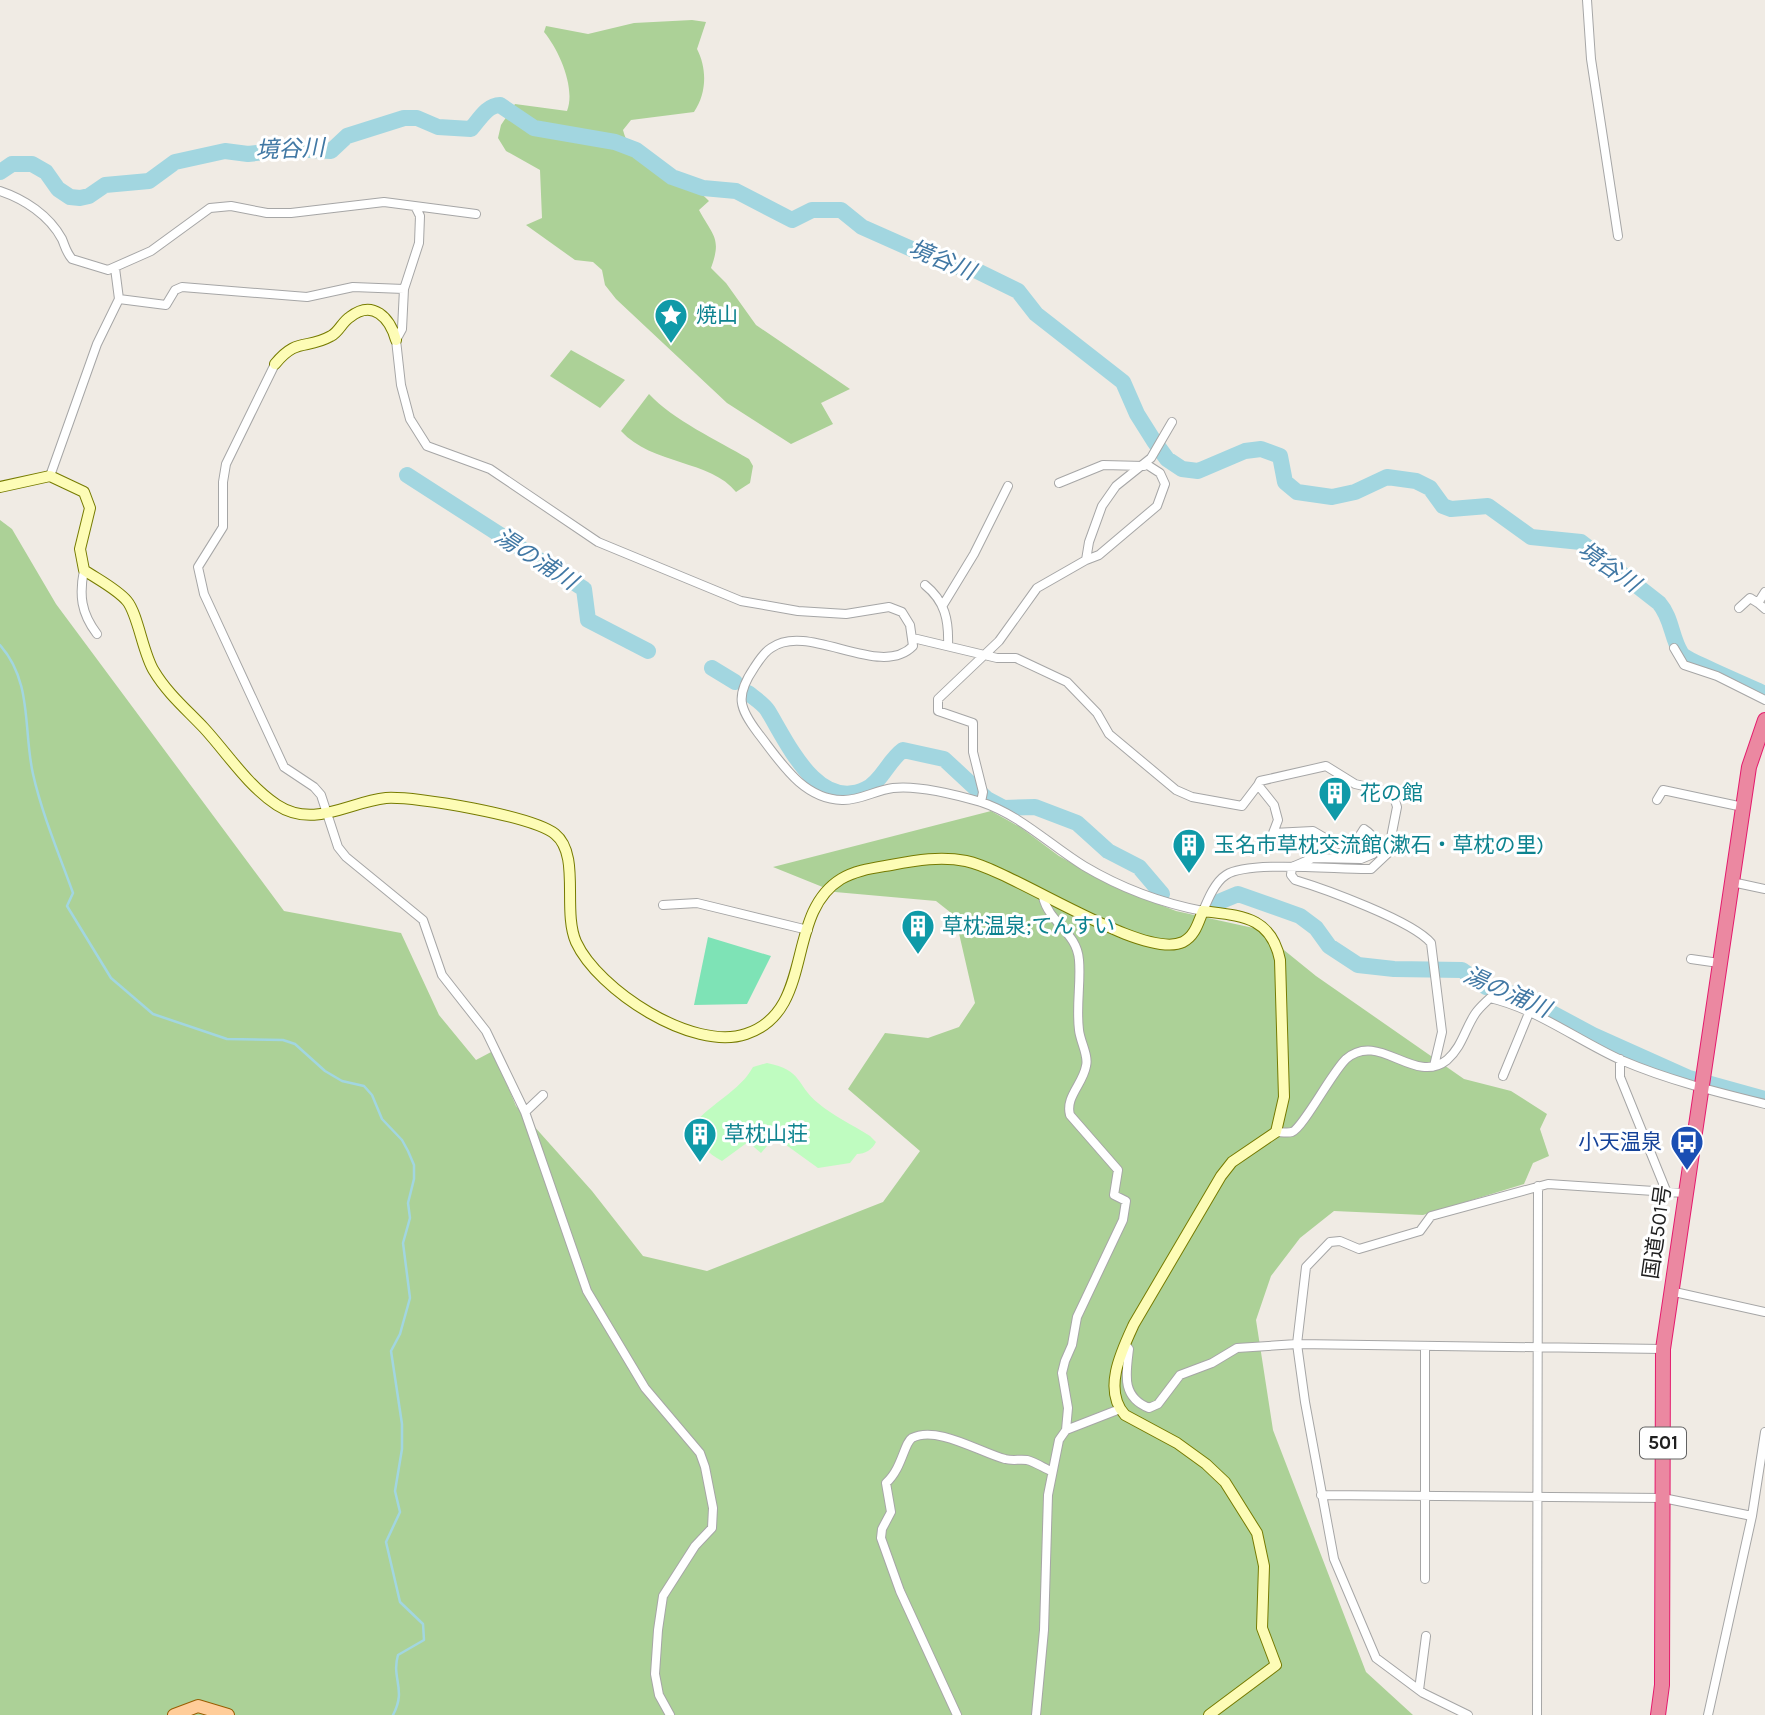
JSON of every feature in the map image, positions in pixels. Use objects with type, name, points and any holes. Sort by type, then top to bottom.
[{"type":"highway","name":"国道501号","points":[[1658,1715],[1662,1685],[1663,1349],[1749,767],[1765,720]]},
{"type":"main road","points":[[174,1715],[198,1706],[228,1715]]},
{"type":"street","points":[[1587,0],[1600,131],[1611,179],[1618,236]]},
{"type":"street","points":[[0,191],[19,198],[37,210],[61,237],[72,259],[108,271],[162,245],[210,208],[232,206],[267,213],[291,213],[384,202],[476,214]]},
{"type":"street","points":[[396,340],[402,329],[404,289],[419,243],[420,216],[416,208]]},
{"type":"street","points":[[50,476],[97,344],[118,299],[115,268]]},
{"type":"street","points":[[118,299],[166,305],[174,290],[182,287],[307,297],[353,287],[404,289]]},
{"type":"street","points":[[670,1715],[659,1695],[655,1674],[663,1596],[695,1546],[712,1528],[713,1508],[705,1467],[699,1453],[645,1388],[587,1290],[525,1112],[486,1031],[442,975],[423,920],[346,857],[338,847],[329,814],[314,787],[284,767],[198,578],[202,556],[223,527],[223,482],[226,464],[275,363],[294,345],[334,335],[349,317],[362,311],[377,311],[387,317],[396,340],[401,385],[410,419],[427,446],[490,469],[598,542],[741,601],[798,611],[846,614],[889,607],[902,612],[910,625],[913,638],[913,646],[908,652],[880,657],[809,642],[788,642],[771,647],[743,686],[740,699],[745,718],[796,780],[809,790],[826,797],[843,801],[897,787],[982,797],[1085,866],[1126,887],[1176,906],[1252,919],[1262,925],[1278,947],[1284,1097],[1276,1132]]},
{"type":"street","points":[[1086,560],[1088,542],[1102,506],[1116,485],[1145,465],[1172,422]]},
{"type":"street","points":[[982,797],[973,752],[973,723],[943,715],[938,711],[938,699],[982,655],[999,642],[1037,588],[1099,555],[1157,506],[1165,484],[1160,473],[1145,465],[1103,465],[1059,483]]},
{"type":"street","points":[[0,487],[50,476],[84,492],[90,509],[80,549],[84,570],[81,586],[82,611],[97,634]]},
{"type":"street","points":[[943,605],[974,554],[1008,486]]},
{"type":"street","points":[[84,570],[129,603],[152,670],[274,803],[306,816],[329,814],[379,799],[418,798],[552,831],[567,852],[570,923],[577,944],[589,960],[623,992],[656,1016],[697,1034],[725,1037],[744,1035],[762,1027],[779,1013],[794,978],[819,901],[841,879],[868,869],[932,859],[971,862],[1043,897],[1134,936],[1167,945],[1177,944],[1193,934],[1210,894],[1226,874],[1249,869],[1292,867],[1371,869],[1388,853],[1397,799],[1393,793],[1355,784],[1326,766],[1261,781],[1242,806],[1192,797],[1176,790],[1109,734],[1097,713],[1067,682],[1016,658],[982,655],[913,638]]},
{"type":"street","points":[[925,585],[940,597],[948,629],[948,646]]},
{"type":"street","points":[[1739,608],[1750,598],[1762,606],[1765,592]]},
{"type":"street","points":[[1674,648],[1684,666],[1717,676],[1765,700]]},
{"type":"street","points":[[1258,785],[1274,805],[1279,820],[1273,834],[1313,831],[1332,842],[1352,848],[1364,829],[1375,841],[1373,854],[1361,859],[1313,858],[1292,867]]},
{"type":"street","points":[[1657,800],[1663,790],[1743,807]]},
{"type":"street","points":[[1292,867],[1291,875],[1295,880],[1325,889],[1424,934],[1431,943],[1442,1032],[1434,1066]]},
{"type":"street","points":[[1731,882],[1765,889]]},
{"type":"street","points":[[1036,1715],[1044,1630],[1045,1548],[1051,1471],[1059,1440],[1066,1430],[1068,1408],[1062,1373],[1072,1345],[1077,1317],[1123,1220],[1126,1201],[1114,1195],[1118,1170],[1070,1115],[1067,1106],[1087,1064],[1079,1033],[1079,959],[1076,941],[1047,911],[1043,897]]},
{"type":"street","points":[[663,905],[697,903],[808,930]]},
{"type":"street","points":[[1691,959],[1719,963]]},
{"type":"street","points":[[1209,1715],[1276,1665],[1262,1628],[1262,1550],[1257,1533],[1225,1482],[1177,1443],[1136,1422],[1120,1409],[1114,1387],[1125,1343],[1221,1176],[1232,1162],[1276,1132],[1292,1132],[1301,1125],[1340,1067],[1361,1050],[1376,1050],[1403,1062],[1434,1066],[1447,1060],[1463,1042],[1475,1014],[1490,998],[1510,1003],[1620,1059],[1765,1104]]},
{"type":"street","points":[[1503,1076],[1529,1013]]},
{"type":"street","points":[[1620,1059],[1620,1077],[1667,1193]]},
{"type":"street","points":[[525,1112],[543,1095]]},
{"type":"street","points":[[1537,1715],[1538,1186]]},
{"type":"street","points":[[1468,1715],[1419,1690],[1376,1658],[1356,1607],[1341,1578],[1321,1494],[1297,1344],[1306,1267],[1330,1242],[1340,1241],[1359,1249],[1420,1231],[1431,1216],[1538,1186],[1684,1193]]},
{"type":"street","points":[[1670,1291],[1765,1312]]},
{"type":"street","points":[[1125,1343],[1129,1349],[1126,1382],[1131,1396],[1149,1408],[1158,1404],[1180,1376],[1212,1363],[1237,1348],[1297,1344],[1663,1349]]},
{"type":"street","points":[[1425,1346],[1425,1580]]},
{"type":"street","points":[[1066,1430],[1120,1409]]},
{"type":"street","points":[[1708,1715],[1752,1516],[1765,1432]]},
{"type":"street","points":[[957,1715],[900,1591],[881,1538],[882,1529],[891,1512],[887,1483],[897,1474],[905,1445],[913,1438],[932,1436],[960,1442],[1007,1460],[1027,1460],[1051,1471]]},
{"type":"street","points":[[1321,1494],[1663,1498],[1752,1516]]},
{"type":"street","points":[[1419,1690],[1426,1636]]},
{"type":"green space","points":[[692,20],[706,22],[697,49],[704,72],[703,89],[694,112],[631,120],[623,130],[630,147],[650,169],[666,179],[697,191],[709,201],[699,210],[716,243],[711,268],[726,283],[756,325],[850,389],[821,403],[833,424],[791,444],[727,403],[616,299],[605,285],[602,270],[593,262],[575,260],[526,225],[542,218],[540,170],[506,151],[498,138],[501,125],[515,104],[567,111],[568,81],[560,59],[544,32],[546,26],[588,34],[634,23]]},
{"type":"green space","points":[[571,350],[625,380],[600,408],[550,376]]},
{"type":"green space","points":[[649,394],[683,421],[749,459],[753,466],[750,483],[736,492],[712,474],[649,450],[621,431]]},
{"type":"green space","points":[[0,520],[12,529],[56,604],[284,911],[401,933],[439,1015],[476,1060],[493,1051],[516,1106],[592,1191],[643,1256],[707,1271],[883,1202],[920,1151],[848,1089],[885,1033],[928,1038],[959,1027],[975,1003],[955,916],[936,901],[835,892],[773,867],[991,811],[1020,827],[1059,856],[1114,887],[1176,911],[1258,929],[1316,976],[1464,1079],[1511,1091],[1547,1114],[1540,1129],[1549,1156],[1533,1163],[1524,1184],[1423,1215],[1334,1211],[1300,1238],[1271,1276],[1256,1320],[1273,1430],[1366,1672],[1413,1715],[0,1715]]},
{"type":"green space","points":[[708,937],[771,956],[747,1004],[694,1005]]},
{"type":"green space","points":[[767,1063],[793,1074],[818,1103],[876,1142],[865,1152],[857,1154],[850,1163],[818,1168],[775,1137],[761,1153],[748,1142],[722,1161],[712,1155],[700,1142],[693,1125],[741,1083],[753,1067]]},
{"type":"waterway","name":"境谷川","points":[[0,172],[12,164],[32,164],[46,172],[58,189],[70,197],[80,198],[89,196],[105,185],[149,181],[175,162],[225,151],[248,154],[292,149],[331,151],[347,136],[404,118],[417,118],[438,127],[471,129],[487,110],[500,105],[534,128],[615,142],[636,150],[672,177],[703,188],[736,191],[792,220],[812,210],[841,210],[862,227],[950,266],[971,268],[1018,291],[1036,314],[1123,382],[1137,414],[1154,441],[1167,459],[1182,469],[1198,471],[1245,451],[1261,449],[1280,456],[1285,482],[1297,492],[1332,497],[1355,492],[1387,477],[1416,481],[1430,488],[1443,506],[1451,509],[1488,506],[1531,537],[1581,542],[1659,603],[1667,615],[1681,653],[1765,694]]},
{"type":"waterway","name":"湯の浦川","points":[[407,475],[584,589],[588,620],[648,651]]},
{"type":"waterway","points":[[0,645],[18,675],[22,690],[33,774],[73,893],[67,906],[111,978],[153,1014],[227,1039],[283,1040],[295,1044],[325,1071],[342,1081],[364,1086],[372,1095],[382,1119],[402,1140],[414,1165],[414,1179],[408,1203],[410,1218],[403,1243],[410,1298],[400,1334],[391,1351],[402,1424],[402,1449],[395,1491],[400,1512],[386,1542],[400,1602],[423,1624],[424,1640],[398,1655],[396,1671],[399,1698],[393,1715]]},
{"type":"waterway","name":"湯の浦川","points":[[712,668],[735,682]]},
{"type":"waterway","name":"湯の浦川","points":[[748,693],[766,708],[806,771],[833,791],[849,794],[866,789],[903,750],[944,759],[987,799],[1004,808],[1035,807],[1077,823],[1108,851],[1139,867],[1162,894]]},
{"type":"waterway","name":"湯の浦川","points":[[1214,904],[1238,894],[1300,916],[1316,928],[1329,946],[1358,965],[1394,969],[1462,970],[1486,987],[1520,996],[1593,1035],[1689,1078],[1765,1099]]},
{"type":"place","name":"焼山","points":[[671,345]]},
{"type":"place","name":"花の館","points":[[1335,823]]},
{"type":"place","name":"玉名市草枕交流館(漱石・草枕の里)","points":[[1189,875]]},
{"type":"place","name":"草枕温泉;てんすい","points":[[918,956]]},
{"type":"place","name":"草枕山荘","points":[[700,1164]]},
{"type":"place","name":"小天温泉","points":[[1687,1172]]}]
